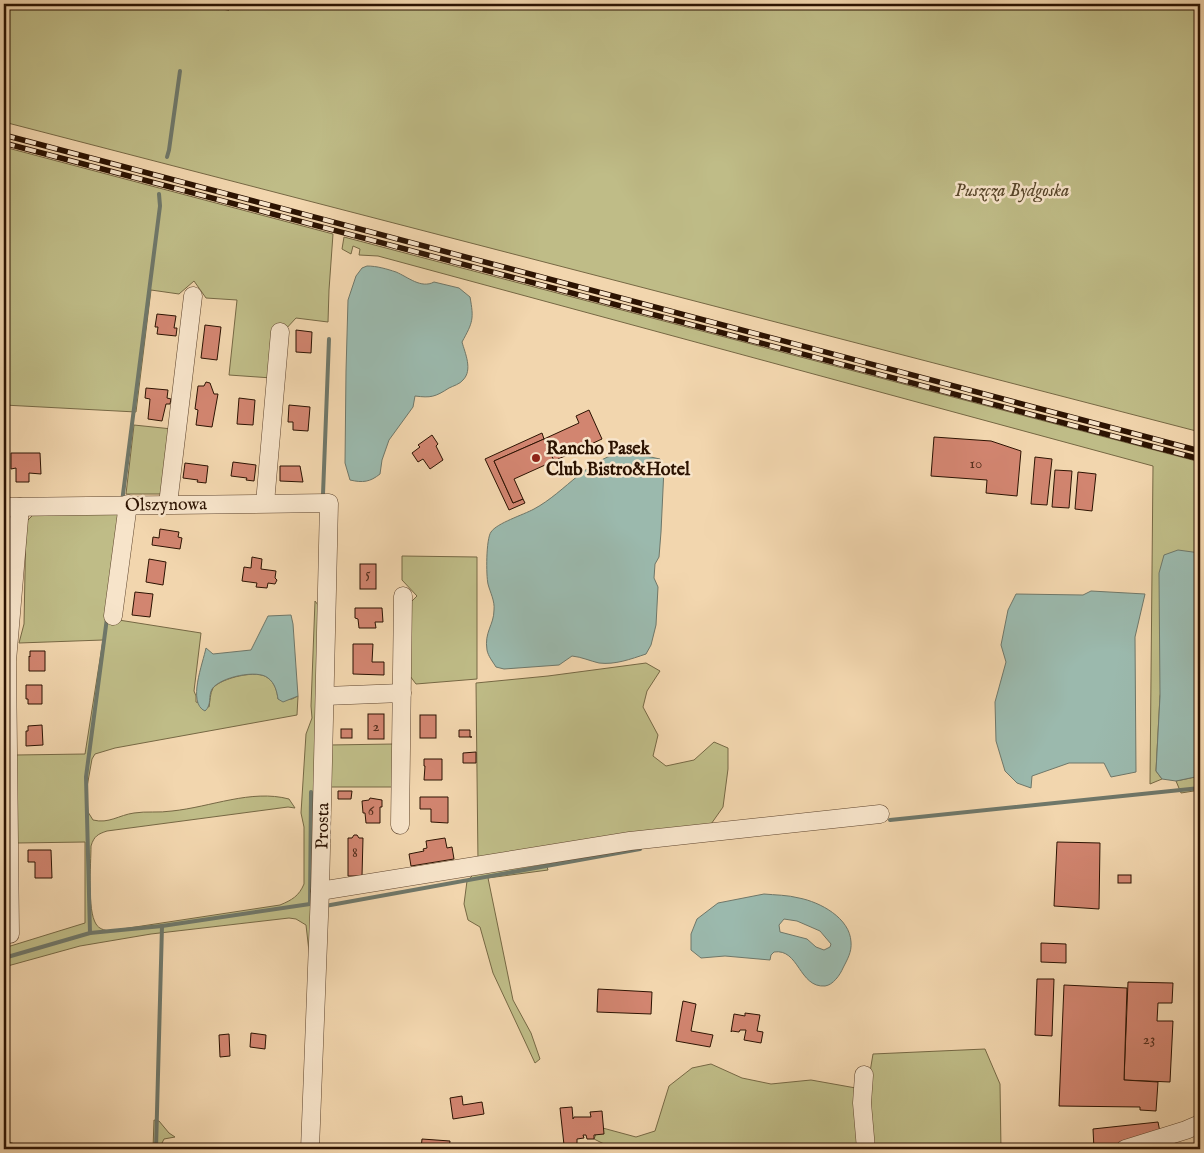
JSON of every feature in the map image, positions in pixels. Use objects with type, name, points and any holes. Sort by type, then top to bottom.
[{"type":"street","points":[[168,504],[193,296]]},
{"type":"street","points":[[265,503],[280,332]]},
{"type":"street","name":"Olszynowa","points":[[12,507],[329,503]]},
{"type":"street","name":"Prosta","points":[[310,1149],[320,891],[329,503]]},
{"type":"street","points":[[113,616],[124,505]]},
{"type":"street","points":[[10,934],[7,661],[12,507]]},
{"type":"street","points":[[400,825],[403,596]]},
{"type":"street","points":[[325,696],[402,693]]},
{"type":"street","points":[[320,891],[630,841],[880,814]]},
{"type":"street","points":[[864,1075],[862,1103],[866,1149]]},
{"type":"street","points":[[1125,1149],[1200,1124]]},
{"type":"green space","name":"Puszcza Bydgoska","points":[[4,4],[1200,4],[1200,432],[4,122]]},
{"type":"green space","points":[[4,147],[333,234],[328,322],[296,318],[284,331],[272,378],[229,375],[237,300],[206,298],[194,281],[179,294],[151,290],[136,412],[4,405]]},
{"type":"green space","points":[[344,237],[1200,462],[1200,553],[1197,553],[1160,696],[1156,771],[1162,779],[1150,784],[1153,466],[378,256],[359,255],[360,249],[353,246],[351,254],[342,249]]},
{"type":"green space","points":[[134,425],[172,429],[164,494],[126,494]]},
{"type":"green space","points":[[122,513],[106,618],[201,633],[194,691],[196,702],[209,707],[212,690],[217,684],[231,678],[256,674],[263,675],[272,682],[278,699],[292,699],[298,696],[297,715],[115,748],[95,754],[92,759],[87,787],[88,812],[93,820],[104,821],[134,813],[187,809],[260,796],[275,796],[289,799],[295,808],[288,807],[107,831],[99,834],[91,846],[90,898],[93,917],[99,927],[109,931],[280,905],[292,899],[300,892],[304,884],[304,827],[301,813],[306,734],[312,718],[315,601],[321,609],[310,960],[306,925],[296,919],[289,918],[151,934],[80,946],[4,967],[4,948],[85,923],[85,842],[17,843],[16,755],[85,754],[103,640],[19,643],[24,624],[26,522],[33,515]]},
{"type":"green space","points":[[402,556],[477,557],[477,679],[416,684],[410,676],[409,604],[417,596],[402,580]]},
{"type":"green space","points":[[646,663],[660,671],[647,691],[643,707],[658,735],[653,756],[666,766],[694,760],[714,742],[728,748],[728,769],[723,807],[709,827],[478,862],[476,683]]},
{"type":"green space","points":[[394,744],[394,787],[328,787],[329,745]]},
{"type":"green space","points":[[1200,776],[1200,790],[1181,793],[1176,781]]},
{"type":"green space","points":[[545,861],[548,870],[488,878],[513,1000],[531,1033],[540,1059],[535,1063],[493,973],[480,927],[468,920],[464,904],[467,881],[475,873]]},
{"type":"green space","points":[[985,1049],[1000,1084],[1001,1149],[614,1149],[594,1139],[599,1127],[636,1137],[655,1131],[669,1086],[692,1068],[711,1064],[742,1078],[771,1084],[811,1080],[867,1090],[873,1054]]},
{"type":"green space","points":[[154,1120],[159,1121],[175,1137],[164,1139],[159,1149],[153,1149]]},
{"type":"green space","points":[[4,1140],[28,1149],[4,1149]]},
{"type":"shaded area","points":[[367,266],[396,272],[419,283],[429,284],[434,282],[459,288],[470,297],[472,316],[462,342],[468,366],[466,376],[460,383],[436,395],[429,397],[415,396],[413,407],[389,440],[382,460],[380,474],[370,480],[359,481],[350,480],[345,463],[348,300],[356,276],[362,268]]},
{"type":"shaded area","points":[[627,452],[660,459],[664,468],[659,557],[655,564],[654,578],[658,587],[656,625],[651,645],[646,654],[611,663],[599,663],[572,656],[559,665],[504,669],[496,667],[488,654],[486,644],[494,610],[487,573],[487,549],[491,532],[499,525],[546,502],[589,467],[613,455]]},
{"type":"shaded area","points":[[1178,550],[1200,553],[1200,776],[1176,781],[1162,779],[1156,771],[1160,696],[1159,573],[1164,555]]},
{"type":"shaded area","points":[[1091,591],[1145,594],[1135,637],[1136,772],[1111,777],[1104,763],[1069,763],[1032,776],[1031,788],[1017,783],[1005,771],[996,741],[995,702],[1006,662],[1001,645],[1008,610],[1016,594],[1083,595]]},
{"type":"shaded area","points":[[291,615],[298,696],[283,702],[278,699],[274,685],[268,678],[263,675],[248,674],[231,678],[216,685],[212,689],[207,709],[205,711],[200,707],[197,700],[198,682],[206,648],[213,654],[251,650],[268,616]]},
{"type":"shaded area","points":[[764,894],[795,897],[824,907],[840,919],[849,933],[851,949],[842,971],[831,984],[825,986],[816,985],[810,981],[789,956],[782,952],[774,952],[770,960],[725,956],[701,958],[691,950],[691,934],[697,919],[718,903]],"holes":[[[784,919],[797,921],[820,931],[831,944],[830,947],[824,950],[816,947],[807,939],[780,932],[779,925]]]},
{"type":"building","points":[[222,4],[230,4],[229,10],[221,9]]},
{"type":"building","points":[[157,314],[176,316],[174,328],[177,328],[176,336],[157,334],[158,327],[155,327]]},
{"type":"building","points":[[205,325],[221,327],[217,360],[201,358]]},
{"type":"building","points":[[296,330],[312,332],[311,353],[296,352]]},
{"type":"building","points":[[206,382],[210,383],[214,394],[218,394],[212,427],[196,425],[198,410],[195,409],[198,386],[204,386]]},
{"type":"building","points":[[146,388],[168,390],[167,398],[171,399],[170,404],[166,404],[162,421],[148,419],[150,399],[145,398]]},
{"type":"building","points":[[239,398],[255,400],[253,425],[237,424]]},
{"type":"building","points":[[289,405],[310,407],[308,431],[293,430],[293,422],[288,422]]},
{"type":"building","points":[[589,410],[602,439],[554,461],[544,439],[579,423],[576,416]]},
{"type":"building","points":[[542,433],[544,439],[494,461],[513,503],[523,499],[525,503],[509,510],[485,459]]},
{"type":"building","points":[[432,435],[438,444],[436,446],[443,460],[430,469],[423,459],[418,462],[412,453],[420,447],[418,445]]},
{"type":"building","points":[[934,437],[991,441],[1021,451],[1017,496],[986,493],[987,480],[931,476]]},
{"type":"building","points":[[544,439],[554,461],[514,479],[523,499],[513,503],[494,461]]},
{"type":"building","points":[[11,453],[40,453],[41,474],[29,473],[29,482],[16,482],[16,468],[11,469]]},
{"type":"building","points":[[1035,457],[1052,459],[1047,505],[1031,504]]},
{"type":"building","points":[[233,462],[256,465],[254,481],[231,476]]},
{"type":"building","points":[[185,463],[208,466],[206,483],[183,478]]},
{"type":"building","points":[[280,466],[300,466],[303,482],[280,481]]},
{"type":"building","points":[[1055,470],[1072,471],[1069,508],[1052,507]]},
{"type":"building","points":[[1078,472],[1096,474],[1092,511],[1075,509]]},
{"type":"building","points":[[160,529],[179,532],[178,537],[182,538],[180,549],[152,545],[153,537],[159,538]]},
{"type":"building","points":[[252,557],[262,559],[261,569],[276,571],[275,578],[277,580],[275,584],[268,583],[267,588],[256,587],[257,583],[242,581],[244,567],[251,568]]},
{"type":"building","points":[[149,559],[166,562],[163,585],[146,582]]},
{"type":"building","points":[[360,564],[376,564],[376,589],[360,589]]},
{"type":"building","points":[[135,592],[153,594],[150,617],[132,615]]},
{"type":"building","points":[[355,608],[382,608],[383,622],[375,622],[376,628],[359,628],[358,619],[355,618]]},
{"type":"building","points":[[353,644],[373,644],[372,662],[384,662],[384,675],[353,674]]},
{"type":"building","points":[[30,651],[45,651],[45,671],[29,671]]},
{"type":"building","points":[[26,685],[42,685],[42,704],[28,704]]},
{"type":"building","points":[[368,714],[384,714],[384,739],[368,739]]},
{"type":"building","points":[[420,715],[436,715],[436,738],[420,738]]},
{"type":"building","points":[[42,725],[43,745],[26,746],[28,726]]},
{"type":"building","points":[[341,729],[352,729],[352,738],[341,738]]},
{"type":"building","points":[[459,730],[470,730],[470,737],[459,737]]},
{"type":"building","points":[[476,752],[476,763],[463,763],[463,753]]},
{"type":"building","points":[[424,759],[442,759],[442,780],[424,780]]},
{"type":"building","points":[[338,791],[352,791],[351,799],[338,799]]},
{"type":"building","points":[[420,797],[448,797],[448,823],[431,822],[431,809],[420,809]]},
{"type":"building","points":[[370,798],[382,800],[380,823],[366,823],[362,801],[369,800]]},
{"type":"building","points":[[354,835],[363,838],[362,876],[348,876],[348,838],[352,838]]},
{"type":"building","points":[[445,838],[447,848],[452,847],[454,859],[411,866],[409,854],[424,851],[423,849],[427,848],[426,841]]},
{"type":"building","points":[[1057,842],[1100,843],[1099,909],[1054,906]]},
{"type":"building","points":[[28,850],[51,850],[52,878],[35,878],[35,862],[28,862]]},
{"type":"building","points":[[1118,875],[1131,875],[1131,883],[1118,883]]},
{"type":"building","points":[[1041,943],[1066,944],[1066,963],[1041,962]]},
{"type":"building","points":[[1037,979],[1054,979],[1052,1036],[1035,1035]]},
{"type":"building","points":[[1128,982],[1173,983],[1172,1003],[1158,1003],[1157,1021],[1173,1021],[1170,1082],[1124,1080]]},
{"type":"building","points":[[1064,985],[1127,988],[1124,1080],[1158,1082],[1156,1111],[1140,1110],[1140,1107],[1059,1106]]},
{"type":"building","points":[[598,989],[652,992],[651,1014],[597,1012]]},
{"type":"building","points":[[683,1001],[696,1004],[691,1031],[713,1035],[710,1047],[676,1041]]},
{"type":"building","points":[[745,1013],[760,1015],[757,1031],[763,1032],[761,1043],[744,1040],[746,1030],[731,1032],[734,1014],[745,1016]]},
{"type":"building","points":[[251,1033],[266,1035],[265,1049],[250,1047]]},
{"type":"building","points":[[229,1034],[230,1056],[220,1057],[219,1035]]},
{"type":"building","points":[[462,1096],[463,1105],[482,1102],[484,1114],[453,1119],[450,1098]]},
{"type":"building","points":[[572,1107],[573,1119],[574,1117],[591,1117],[590,1112],[602,1111],[604,1134],[594,1135],[594,1139],[587,1139],[586,1135],[583,1135],[584,1138],[577,1139],[577,1144],[564,1145],[560,1108]]},
{"type":"building","points":[[1158,1122],[1160,1132],[1143,1139],[1094,1149],[1093,1129]]},
{"type":"building","points":[[422,1139],[450,1141],[449,1149],[421,1149]]},
{"type":"waterway","points":[[167,157],[180,71]]},
{"type":"waterway","points":[[122,502],[160,206],[159,194]]},
{"type":"waterway","points":[[323,494],[329,339]]},
{"type":"waterway","points":[[4,958],[90,933],[86,777],[107,618]]},
{"type":"waterway","points":[[890,820],[1200,788]]},
{"type":"waterway","points":[[162,926],[310,904],[311,792]]},
{"type":"waterway","points":[[325,906],[640,849]]},
{"type":"waterway","points":[[90,933],[162,926],[156,1149]]},
{"type":"railway","points":[[4,135],[1200,451]]},
{"type":"railway","points":[[4,143],[1200,459]]},
{"type":"place","name":"Rancho Pasek Club Bistro&Hotel","points":[[536,458]]}]
